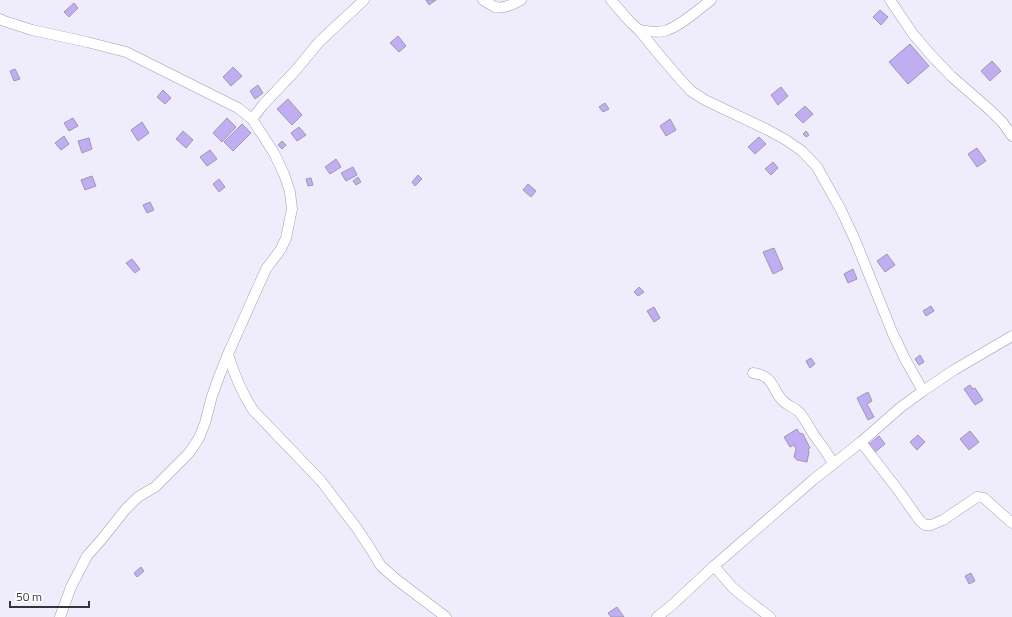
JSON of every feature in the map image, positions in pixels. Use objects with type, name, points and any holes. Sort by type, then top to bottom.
[{"type":"street","points":[[252,119],[319,42],[364,0]]},
{"type":"street","points":[[483,0],[495,6],[502,7],[511,5],[521,0]]},
{"type":"street","points":[[611,0],[639,30],[691,91],[705,100],[786,140],[802,151],[817,167],[841,210],[855,240],[893,334],[923,391]]},
{"type":"street","points":[[639,30],[653,32],[666,31],[676,26],[711,0]]},
{"type":"street","points":[[890,0],[913,34],[931,55],[951,76],[1003,123],[1012,136]]},
{"type":"street","points":[[0,19],[32,30],[126,52],[238,108],[252,119],[274,153],[284,174],[290,192],[292,209],[286,238],[281,248],[266,269],[228,354],[212,396],[205,424],[199,438],[189,453],[155,487],[138,497],[125,510],[87,556],[71,587],[60,617]]},
{"type":"street","points":[[657,617],[714,566],[901,407],[954,370],[1012,336]]},
{"type":"street","points":[[228,354],[232,368],[252,410],[321,481],[356,527],[381,566],[446,617]]},
{"type":"street","points":[[753,373],[764,375],[775,388],[782,400],[801,414],[813,434],[830,456],[833,464]]},
{"type":"street","points":[[861,442],[920,521],[925,525],[931,525],[943,520],[973,499],[980,496],[1012,523]]},
{"type":"street","points":[[714,566],[733,588],[770,617]]},
{"type":"building","points":[[426,0],[436,0],[429,5]]},
{"type":"building","points":[[74,3],[78,8],[69,17],[64,12]]},
{"type":"building","points":[[880,10],[888,17],[881,25],[873,17]]},
{"type":"building","points":[[398,36],[406,46],[399,52],[390,43]]},
{"type":"building","points":[[910,44],[929,66],[908,84],[889,62]]},
{"type":"building","points":[[992,61],[1001,71],[990,81],[981,71]]},
{"type":"building","points":[[233,67],[242,76],[231,86],[223,77]]},
{"type":"building","points":[[15,69],[20,79],[14,81],[10,71]]},
{"type":"building","points":[[258,85],[263,93],[255,99],[250,91]]},
{"type":"building","points":[[781,87],[788,96],[778,105],[771,95]]},
{"type":"building","points":[[163,90],[171,98],[165,104],[157,97]]},
{"type":"building","points":[[288,99],[302,115],[292,125],[277,109]]},
{"type":"building","points":[[605,103],[609,109],[603,112],[599,107]]},
{"type":"building","points":[[805,106],[813,114],[803,123],[795,115]]},
{"type":"building","points":[[73,118],[78,126],[69,131],[64,123]]},
{"type":"building","points":[[227,118],[236,127],[222,142],[213,133]]},
{"type":"building","points":[[670,119],[676,130],[666,136],[660,126]]},
{"type":"building","points":[[142,122],[149,133],[138,141],[131,130]]},
{"type":"building","points":[[242,124],[251,133],[233,151],[224,142]]},
{"type":"building","points":[[299,127],[306,135],[297,141],[291,133]]},
{"type":"building","points":[[183,131],[193,140],[186,148],[176,139]]},
{"type":"building","points":[[806,131],[809,135],[806,137],[803,134]]},
{"type":"building","points":[[64,136],[69,144],[61,150],[55,143]]},
{"type":"building","points":[[759,137],[766,144],[755,154],[748,147]]},
{"type":"building","points":[[89,138],[92,149],[82,153],[78,141]]},
{"type":"building","points":[[282,141],[286,145],[282,149],[278,145]]},
{"type":"building","points":[[977,148],[986,161],[977,167],[968,154]]},
{"type":"building","points":[[210,150],[217,159],[207,166],[200,157]]},
{"type":"building","points":[[336,159],[341,167],[330,174],[325,167]]},
{"type":"building","points":[[773,162],[778,168],[771,175],[765,169]]},
{"type":"building","points":[[353,167],[357,175],[346,181],[341,173]]},
{"type":"building","points":[[418,175],[422,179],[415,186],[412,182]]},
{"type":"building","points":[[92,176],[96,186],[85,190],[81,180]]},
{"type":"building","points":[[358,177],[361,182],[356,185],[353,181]]},
{"type":"building","points":[[311,178],[313,185],[308,186],[306,179]]},
{"type":"building","points":[[219,179],[225,187],[219,192],[213,184]]},
{"type":"building","points":[[528,184],[536,191],[531,197],[523,190]]},
{"type":"building","points":[[150,202],[154,210],[147,213],[143,205]]},
{"type":"building","points":[[774,248],[783,269],[773,274],[763,252]]},
{"type":"building","points":[[887,254],[895,265],[885,272],[877,261]]},
{"type":"building","points":[[132,259],[140,269],[135,273],[126,263]]},
{"type":"building","points":[[853,269],[857,279],[848,283],[844,274]]},
{"type":"building","points":[[639,287],[644,292],[638,296],[634,292]]},
{"type":"building","points":[[931,306],[934,311],[926,316],[923,311]]},
{"type":"building","points":[[654,307],[660,318],[654,322],[647,311]]},
{"type":"building","points":[[920,355],[924,362],[919,365],[915,359]]},
{"type":"building","points":[[811,358],[815,364],[810,368],[806,361]]},
{"type":"building","points":[[970,385],[973,389],[975,388],[983,400],[975,405],[964,389]]},
{"type":"building","points":[[868,392],[872,401],[867,404],[874,417],[868,420],[857,398]]},
{"type":"building","points":[[797,429],[799,433],[803,434],[810,448],[808,449],[809,452],[807,462],[797,460],[794,457],[796,449],[794,445],[790,447],[784,437]]},
{"type":"building","points":[[970,431],[979,442],[969,450],[960,439]]},
{"type":"building","points":[[918,435],[925,442],[917,450],[910,442]]},
{"type":"building","points":[[879,436],[885,444],[875,452],[869,444]]},
{"type":"building","points":[[141,567],[144,571],[137,577],[134,573]]},
{"type":"building","points":[[971,573],[975,581],[969,584],[965,576]]},
{"type":"building","points":[[617,607],[624,617],[611,617],[608,613]]}]
